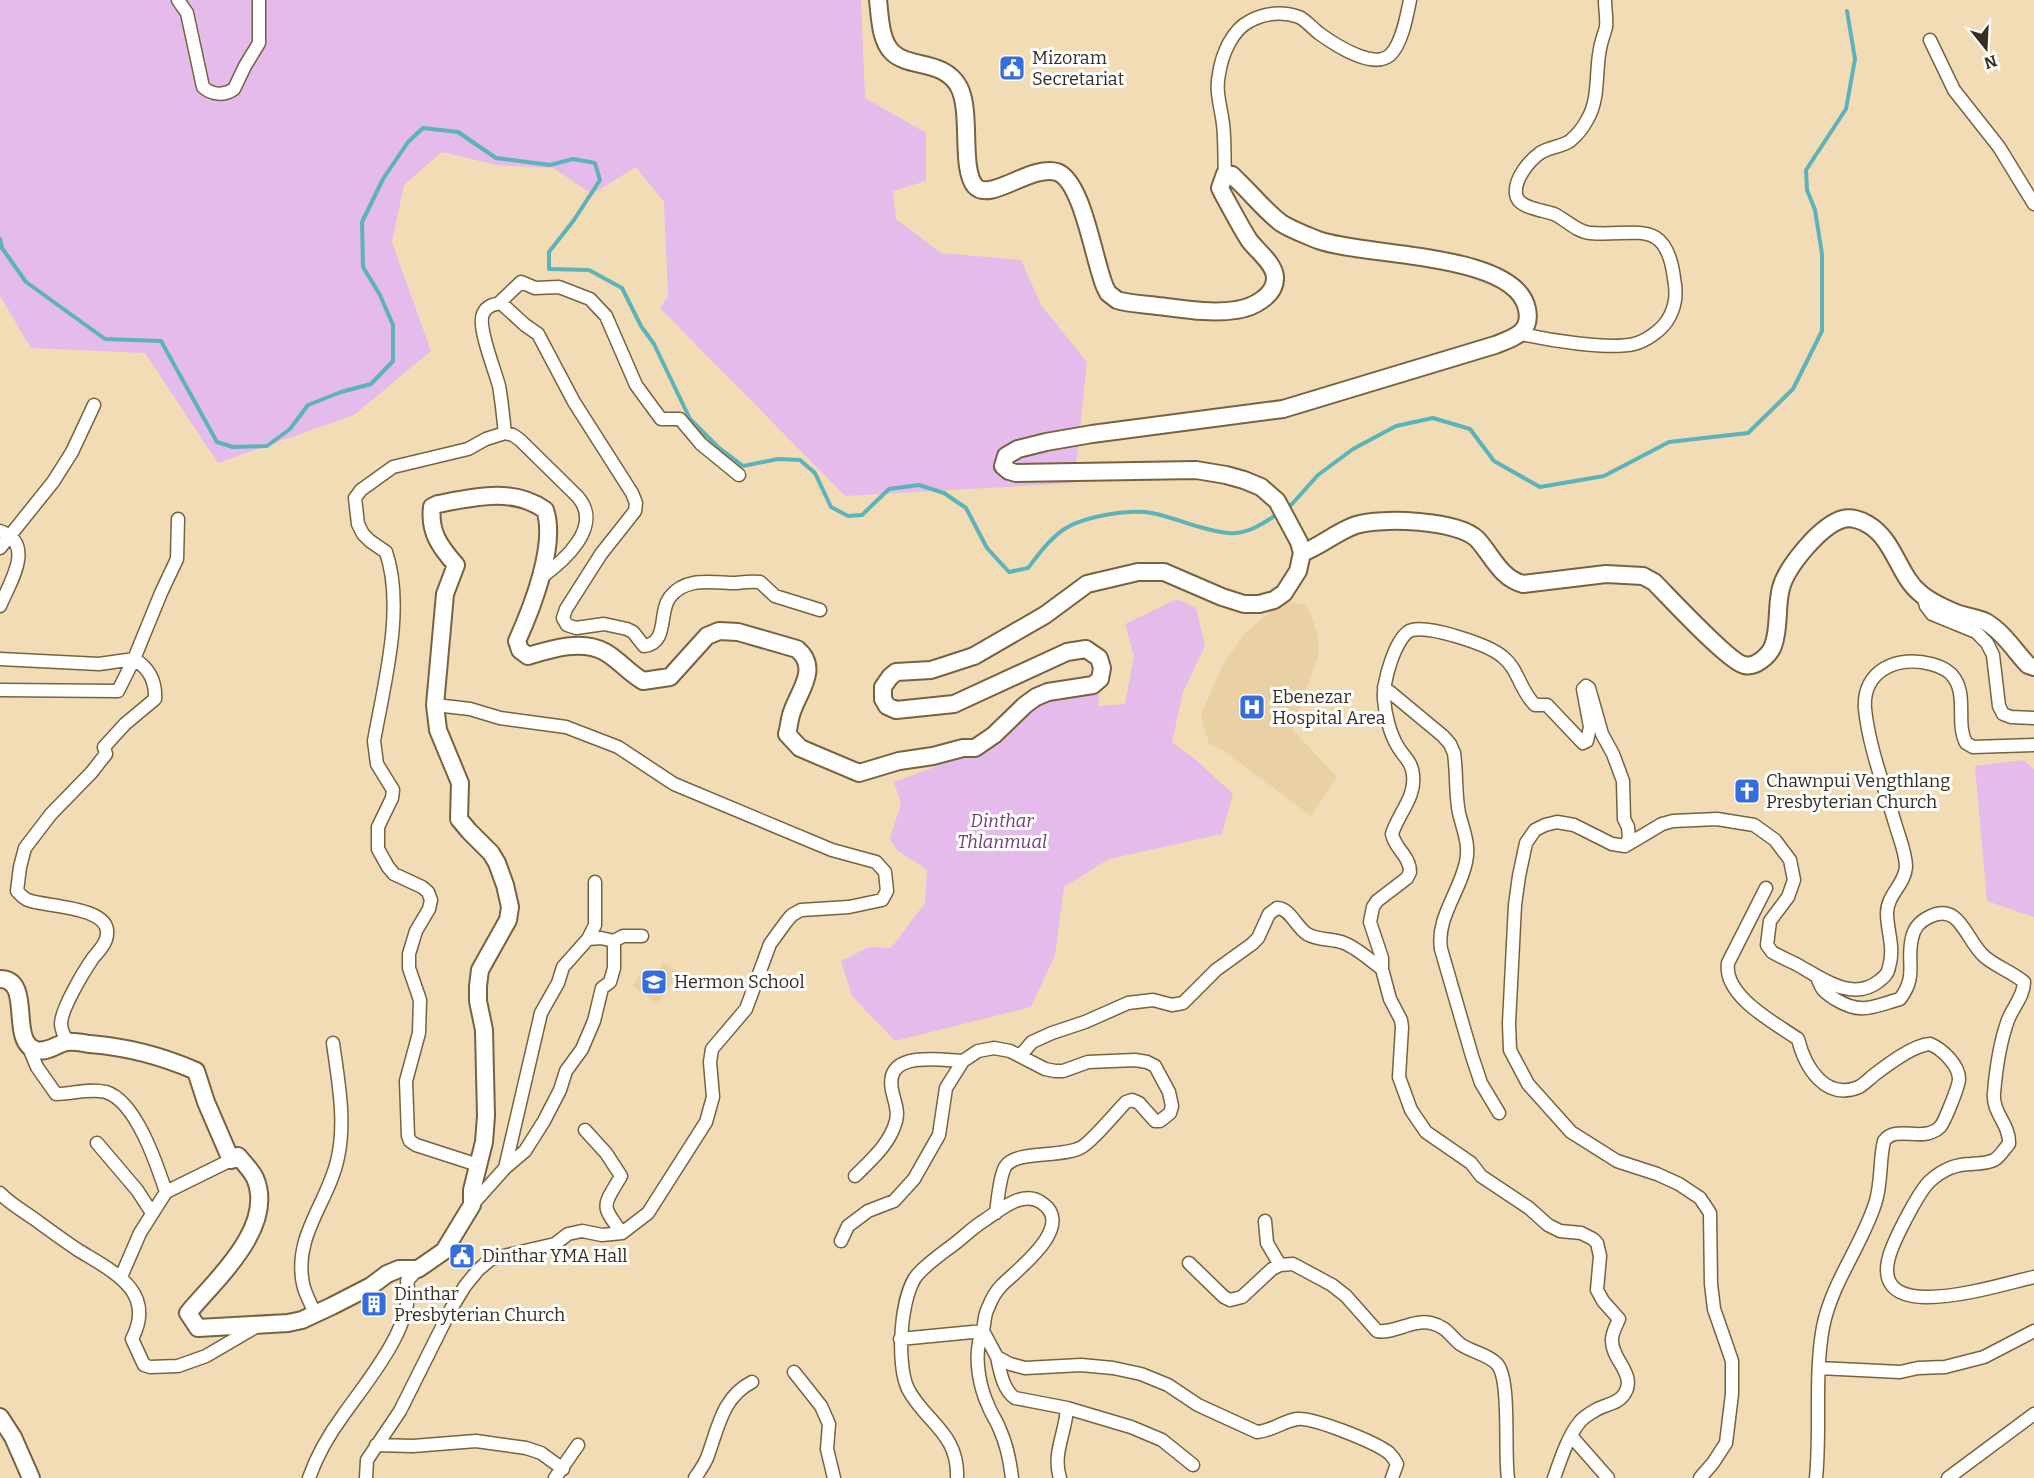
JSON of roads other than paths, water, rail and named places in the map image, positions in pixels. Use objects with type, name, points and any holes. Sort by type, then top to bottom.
[{"type":"street","points":[[178,0],[187,13],[203,87],[214,94],[234,89],[245,66],[256,51],[261,35],[259,0]]},
{"type":"street","points":[[878,0],[883,33],[893,53],[903,59],[932,66],[954,80],[959,88],[965,110],[969,165],[974,184],[987,191],[1028,174],[1043,171],[1056,172],[1066,177],[1083,212],[1104,287],[1108,293],[1117,300],[1193,310],[1237,310],[1261,300],[1274,284],[1275,276],[1272,267],[1250,241],[1220,188],[1225,174],[1218,74],[1233,34],[1260,15],[1281,13],[1300,17],[1318,33],[1348,51],[1364,58],[1383,59],[1392,54],[1402,34],[1410,0]]},
{"type":"street","points":[[1521,334],[1546,339],[1612,345],[1633,344],[1647,339],[1666,322],[1677,295],[1671,257],[1661,241],[1647,234],[1587,234],[1555,215],[1521,203],[1515,193],[1516,183],[1541,152],[1568,142],[1580,131],[1588,118],[1595,101],[1600,48],[1606,24],[1605,0]]},
{"type":"street","points":[[1930,40],[1954,90],[1999,147],[2034,204]]},
{"type":"street","points":[[472,1205],[472,1190],[484,1142],[487,1095],[484,1030],[478,1001],[480,970],[508,920],[510,907],[506,885],[497,863],[491,853],[459,819],[460,783],[438,730],[435,705],[445,594],[456,565],[439,545],[432,530],[432,507],[438,504],[498,495],[524,499],[545,510],[550,530],[547,553],[517,641],[520,650],[528,656],[571,646],[590,646],[606,653],[643,681],[669,677],[707,636],[719,631],[738,632],[797,649],[804,654],[808,663],[808,673],[791,715],[787,734],[800,748],[859,773],[899,761],[933,756],[963,747],[975,748],[994,735],[1036,697],[1048,692],[1093,685],[1100,679],[1102,668],[1099,658],[1086,649],[1075,650],[954,704],[896,710],[887,706],[882,693],[885,682],[896,672],[932,670],[974,656],[1045,615],[1087,584],[1117,576],[1152,571],[1164,572],[1222,597],[1244,604],[1258,604],[1274,600],[1284,593],[1298,571],[1300,547],[1277,501],[1254,484],[1226,474],[1196,470],[1016,473],[1004,466],[1006,456],[1011,452],[1046,442],[1164,423],[1283,409],[1495,345],[1521,334],[1526,329],[1528,321],[1525,301],[1518,290],[1485,271],[1465,264],[1352,249],[1319,240],[1280,222],[1232,175],[1225,174]]},
{"type":"street","points":[[498,304],[521,282],[535,288],[559,287],[590,299],[606,316],[636,385],[661,419],[680,418],[700,444],[739,475]]},
{"type":"street","points":[[505,433],[498,385],[481,325],[483,312],[489,306],[498,304],[502,304],[525,326],[538,334],[574,402],[615,464],[636,503],[633,515],[601,554],[573,597],[563,614],[564,622],[576,628],[604,624],[619,627],[633,632],[644,646],[652,644],[662,631],[664,609],[672,594],[686,585],[702,582],[760,582],[774,596],[820,609]]},
{"type":"street","points":[[0,548],[5,533],[53,482],[72,452],[94,405]]},
{"type":"street","points":[[478,1165],[416,1145],[410,1141],[408,1136],[406,1081],[419,1033],[420,1000],[409,968],[409,954],[416,931],[429,909],[431,900],[428,892],[422,887],[394,874],[378,849],[378,827],[392,798],[393,790],[377,764],[374,741],[390,646],[393,605],[386,552],[369,541],[358,524],[355,498],[361,490],[393,467],[468,449],[486,439],[505,433],[513,435],[583,502],[586,514],[583,532],[570,553],[539,579]]},
{"type":"street","points":[[1300,547],[1315,548],[1332,536],[1357,525],[1397,520],[1443,525],[1462,530],[1475,537],[1492,561],[1516,582],[1523,584],[1606,574],[1642,576],[1654,582],[1726,653],[1745,666],[1755,664],[1765,658],[1773,646],[1781,588],[1800,553],[1832,524],[1844,518],[1855,519],[1870,525],[1887,543],[1914,588],[1923,596],[1958,614],[1975,617],[1987,623],[2028,665],[2034,667]]},
{"type":"street","points":[[0,690],[118,691],[177,560],[178,519]]},
{"type":"street","points":[[0,606],[20,560],[18,546],[5,533]]},
{"type":"street","points":[[1923,596],[1932,614],[1976,632],[1987,643],[1993,655],[1999,706],[2003,714],[2011,717],[2034,718]]},
{"type":"street","points":[[1554,1478],[1579,1422],[1604,1405],[1619,1401],[1626,1391],[1628,1386],[1625,1370],[1617,1360],[1611,1340],[1618,1319],[1597,1290],[1600,1256],[1597,1243],[1581,1233],[1560,1231],[1548,1225],[1529,1208],[1481,1176],[1471,1163],[1426,1132],[1411,1110],[1399,1077],[1402,1027],[1390,999],[1382,969],[1382,958],[1370,922],[1373,907],[1381,897],[1407,878],[1410,872],[1409,863],[1393,840],[1392,834],[1409,800],[1413,775],[1407,757],[1400,749],[1392,732],[1384,700],[1384,687],[1400,640],[1411,630],[1420,630],[1435,632],[1489,648],[1502,656],[1515,671],[1519,683],[1530,700],[1535,705],[1548,705],[1583,743],[1587,741],[1590,727],[1583,689],[1586,686],[1589,688],[1602,734],[1623,781],[1624,819],[1628,827],[1629,838],[1625,846]]},
{"type":"street","points":[[0,659],[99,664],[134,659],[142,664],[155,686],[154,699],[124,724],[104,747],[106,754],[51,814],[25,848],[20,867],[17,891],[27,900],[84,911],[100,919],[106,925],[108,934],[87,968],[60,1025],[67,1042]]},
{"type":"street","points":[[1700,1478],[1726,1443],[1732,1394],[1732,1361],[1714,1309],[1708,1208],[1700,1198],[1679,1184],[1617,1161],[1571,1132],[1533,1090],[1510,1050],[1509,1023],[1515,905],[1526,843],[1536,830],[1557,822],[1574,825],[1612,844],[1625,846],[1662,824],[1673,821],[1716,819],[1754,825],[1775,840],[1790,860],[1794,880],[1788,897],[1770,921],[1767,945],[1772,952],[1817,977],[1849,990],[1864,989],[1875,985],[1886,976],[1889,968],[1892,942],[1887,912],[1888,904],[1906,868],[1868,727],[1865,706],[1868,686],[1876,674],[1895,663],[1910,661],[1941,667],[1956,681],[1960,692],[1962,730],[1966,743],[1973,747],[2034,745]]},
{"type":"street","points":[[1384,687],[1443,736],[1454,753],[1459,813],[1468,849],[1466,864],[1441,926],[1439,937],[1481,1083],[1499,1113]]},
{"type":"street","points":[[366,1478],[367,1460],[400,1411],[451,1309],[478,1270],[491,1259],[555,1244],[568,1234],[582,1231],[602,1234],[622,1233],[648,1213],[706,1122],[713,1097],[710,1062],[712,1049],[746,1009],[770,944],[792,915],[801,910],[849,907],[882,900],[887,891],[885,872],[876,862],[832,850],[674,784],[618,747],[566,727],[500,718],[470,709],[435,705]]},
{"type":"street","points":[[505,1168],[541,1013],[558,983],[562,968],[588,939],[595,925],[595,882]]},
{"type":"street","points":[[1766,888],[1728,963],[1728,976],[1746,1003],[1798,1039],[1802,1056],[1820,1081],[1829,1087],[1838,1089],[1859,1086],[1908,1053],[1930,1044],[1943,1052],[1954,1066],[1959,1079],[1941,1127],[1919,1135],[1894,1133],[1887,1136],[1884,1141],[1879,1191],[1875,1206],[1828,1305],[1823,1329],[1819,1368],[1816,1478]]},
{"type":"street","points":[[1020,1056],[1032,1042],[1128,1003],[1153,1000],[1172,1005],[1183,1003],[1216,970],[1258,938],[1269,914],[1277,908],[1289,913],[1300,929],[1311,936],[1343,942],[1382,969]]},
{"type":"street","points":[[1817,977],[1822,991],[1847,1007],[1862,1009],[1900,999],[1908,988],[1911,973],[1911,941],[1914,931],[1918,924],[1928,918],[1944,914],[1951,915],[1959,921],[1984,957],[2024,982],[2024,991],[2008,1020],[1994,1091],[1994,1104],[1999,1118],[2007,1127],[2009,1144],[1996,1160],[1984,1164],[1954,1166],[1928,1183],[1899,1233],[1886,1268],[1888,1279],[1900,1293],[1930,1298],[1976,1292],[2034,1277]]},
{"type":"street","points":[[588,939],[601,938],[614,941],[623,936],[642,936]]},
{"type":"street","points":[[309,1478],[329,1436],[369,1381],[401,1324],[409,1300],[407,1281],[418,1269],[444,1251],[472,1205],[505,1168],[525,1151],[544,1121],[560,1090],[566,1071],[582,1049],[594,1021],[602,987],[609,982],[614,968],[614,941]]},
{"type":"street","points":[[0,979],[7,979],[14,985],[27,1043],[37,1067],[56,1094],[89,1090],[107,1093],[122,1101],[154,1157],[166,1192]]},
{"type":"street","points":[[27,1043],[35,1050],[50,1049],[67,1042],[103,1045],[169,1059],[196,1071],[206,1102],[231,1160]]},
{"type":"street","points":[[315,1313],[303,1285],[301,1263],[306,1234],[325,1196],[338,1158],[341,1108],[333,1043]]},
{"type":"street","points":[[840,1240],[848,1226],[868,1211],[894,1201],[914,1179],[939,1135],[944,1114],[946,1088],[963,1061],[978,1051],[994,1048],[1055,1071],[1063,1071],[1088,1062],[1136,1060],[1155,1066],[1169,1092],[1172,1106],[1165,1118],[1155,1121],[1139,1102],[1132,1100],[1126,1102],[1083,1147],[1061,1154],[1025,1156],[1015,1159],[1004,1170],[996,1213]]},
{"type":"street","points":[[855,1176],[883,1147],[891,1135],[897,1119],[891,1089],[892,1075],[897,1066],[908,1061],[963,1061]]},
{"type":"street","points":[[585,1130],[606,1153],[621,1176],[606,1202],[606,1212],[622,1233]]},
{"type":"street","points":[[97,1143],[152,1213]]},
{"type":"street","points":[[121,1276],[140,1233],[166,1192],[238,1156],[254,1177],[258,1190],[259,1205],[256,1220],[246,1244],[188,1313],[198,1328],[302,1320],[371,1286],[387,1274],[399,1269],[418,1269]]},
{"type":"street","points":[[0,1193],[77,1249],[121,1276],[129,1286],[140,1313],[139,1327],[132,1339],[144,1365],[150,1367],[178,1366],[206,1356],[260,1325]]},
{"type":"street","points":[[957,1478],[954,1452],[946,1436],[909,1390],[903,1374],[900,1339],[904,1311],[917,1275],[974,1227],[1014,1202],[1029,1199],[1043,1203],[1049,1210],[1053,1218],[1052,1228],[1036,1252],[1000,1287],[987,1308],[979,1342],[979,1371],[982,1386],[987,1405],[1004,1440],[1010,1459],[1012,1478]]},
{"type":"street","points":[[1265,1221],[1267,1243],[1280,1265]]},
{"type":"street","points":[[1189,1263],[1230,1300],[1242,1297],[1264,1275],[1280,1265],[1293,1264],[1332,1285],[1357,1307],[1377,1331],[1430,1323],[1446,1329],[1461,1344],[1496,1362],[1504,1381],[1508,1478]]},
{"type":"street","points":[[1819,1368],[1900,1372],[1918,1368],[1945,1367],[1984,1357],[2034,1330]]},
{"type":"street","points":[[900,1339],[983,1331]]},
{"type":"street","points":[[983,1331],[998,1357],[1001,1377],[1010,1395],[1020,1400],[1067,1408],[1131,1427],[1162,1440],[1193,1465]]},
{"type":"street","points":[[998,1357],[1024,1368],[1081,1365],[1142,1374],[1168,1385],[1198,1405],[1257,1432],[1266,1431],[1297,1419],[1347,1432],[1390,1454],[1397,1464],[1392,1478]]},
{"type":"street","points":[[794,1372],[820,1406],[829,1424],[827,1449],[834,1478]]},
{"type":"street","points":[[695,1478],[706,1460],[731,1398],[741,1388],[752,1382]]},
{"type":"street","points":[[1060,1478],[1058,1464],[1060,1440],[1066,1422],[1067,1408]]},
{"type":"street","points":[[1948,1478],[2034,1414]]},
{"type":"street","points":[[0,1417],[13,1437],[31,1478]]},
{"type":"street","points":[[1572,1437],[1608,1478]]},
{"type":"street","points":[[376,1446],[413,1446],[476,1441],[526,1448],[542,1453],[559,1473],[578,1445]]},
{"type":"waterway","points":[[1285,509],[1318,475],[1353,449],[1396,426],[1433,418],[1470,429],[1494,461],[1540,487],[1604,476],[1669,442],[1748,433],[1793,389],[1822,331],[1822,254],[1815,210],[1807,190],[1806,170],[1846,109],[1855,59],[1847,11]]},
{"type":"waterway","points":[[0,239],[2,248],[26,282],[105,339],[161,341],[217,442],[233,447],[267,446],[290,429],[308,405],[341,392],[371,384],[393,361],[393,325],[380,295],[363,267],[362,222],[383,179],[408,142],[423,128],[458,132],[496,158],[550,165],[573,159],[595,163],[600,180],[574,220],[549,252],[549,269],[589,270],[622,288],[641,326],[654,344],[690,419],[718,447],[743,466],[778,459],[800,460],[815,473],[831,507],[848,516],[862,515],[889,489],[919,485],[944,493],[966,508],[987,548],[1009,572],[1028,568],[1055,536],[1074,524],[1096,517],[1132,512],[1152,513],[1209,530],[1235,533],[1255,528],[1279,513]]},
{"type":"place","name":"Mizoram Secretariat","points":[[1012,68]]},
{"type":"place","name":"Ebenezar Hospital Area","points":[[1252,707]]},
{"type":"place","name":"Chawnpui Vengthlang Presbyterian Church","points":[[1747,791]]},
{"type":"place","name":"Hermon School","points":[[654,982]]},
{"type":"place","name":"Dinthar YMA Hall","points":[[462,1256]]},
{"type":"place","name":"Dinthar Presbyterian Church","points":[[374,1304]]},
{"type":"park label","name":"Dinthar Thlanmual","points":[[1002,831]]}]
